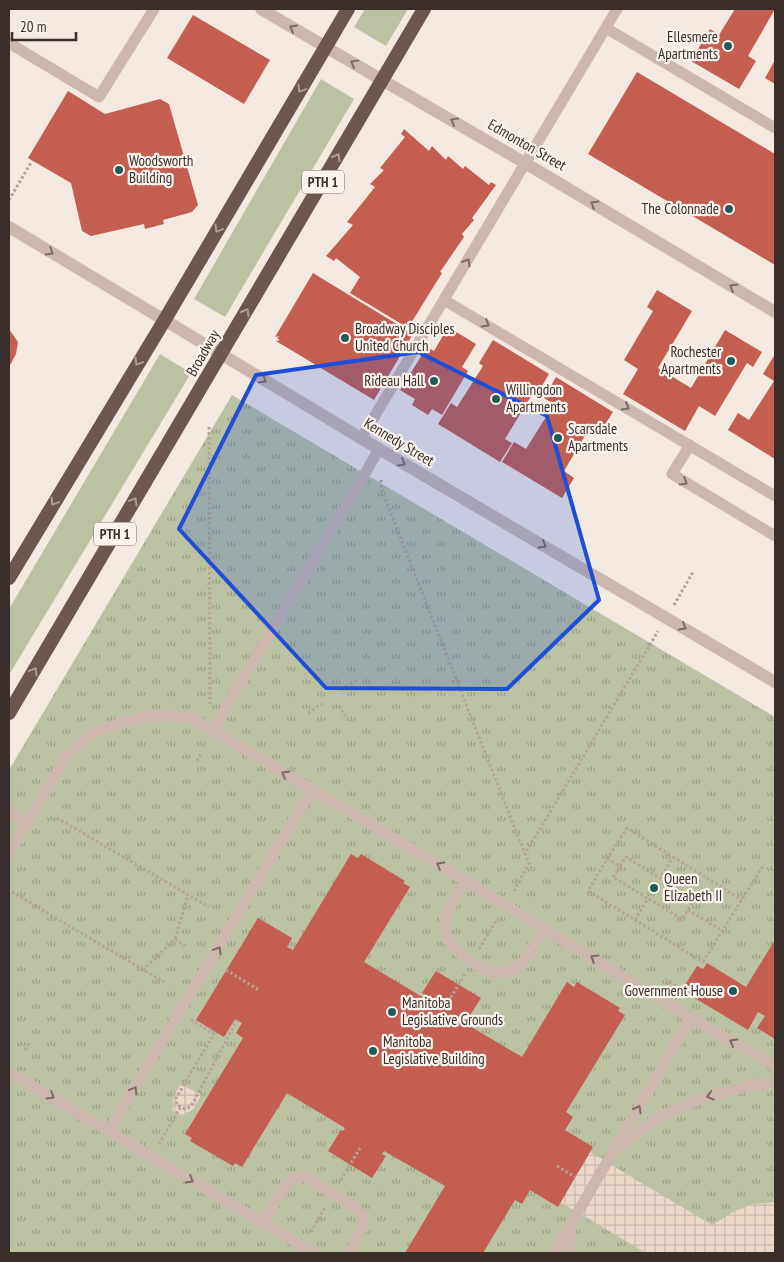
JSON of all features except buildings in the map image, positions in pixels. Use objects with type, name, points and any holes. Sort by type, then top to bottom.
[{"type":"highway","points":[[9,578],[164,321],[348,9]]},
{"type":"highway","name":"Broadway","points":[[9,713],[424,9]]},
{"type":"street","name":"Edmonton Street","points":[[261,9],[775,312]]},
{"type":"street","name":"Kennedy Street","points":[[9,227],[361,439],[775,682]]},
{"type":"street","points":[[9,812],[27,823]]},
{"type":"lane","points":[[9,44],[100,97],[154,9]]},
{"type":"lane","points":[[361,439],[606,28],[612,11]]},
{"type":"lane","points":[[606,28],[775,128]]},
{"type":"lane","points":[[444,300],[775,496]]},
{"type":"lane","points":[[690,445],[672,474],[775,536]]},
{"type":"lane","points":[[212,731],[351,498],[378,449]]},
{"type":"lane","points":[[9,854],[67,755],[93,733],[126,721],[158,715],[192,718],[545,928],[691,1018],[775,1066]]},
{"type":"lane","points":[[109,1131],[312,790]]},
{"type":"lane","points":[[466,881],[449,908],[444,929],[452,948],[492,973],[509,971],[525,961],[545,928]]},
{"type":"lane","points":[[554,1253],[691,1018]]},
{"type":"lane","points":[[10,1075],[152,1156],[314,1253]]},
{"type":"lane","points":[[614,1151],[662,1116],[706,1097],[752,1085],[775,1084]]},
{"type":"lane","points":[[262,1223],[287,1184],[296,1177],[306,1177],[356,1208],[363,1216],[362,1228],[350,1253]]},
{"type":"lane","points":[[568,1253],[572,1223]]},
{"type":"path","points":[[9,200],[32,161]]},
{"type":"path","points":[[209,427],[209,689],[212,731]]},
{"type":"path","points":[[381,480],[381,488],[529,863],[448,1002]]},
{"type":"path","points":[[525,854],[693,572]]},
{"type":"path","points":[[315,673],[324,686]]},
{"type":"path","points":[[342,690],[356,680]]},
{"type":"path","points":[[308,713],[322,704]]},
{"type":"path","points":[[339,706],[348,720]]},
{"type":"path","points":[[196,761],[201,754]]},
{"type":"path","points":[[58,818],[209,907]]},
{"type":"path","points":[[742,900],[627,828],[588,891],[703,962],[723,931],[742,900],[764,864]]},
{"type":"path","points":[[626,857],[660,878],[694,899],[682,919],[613,877],[626,857]]},
{"type":"path","points":[[660,878],[673,857]]},
{"type":"path","points":[[607,858],[620,866]]},
{"type":"path","points":[[12,892],[164,982]]},
{"type":"path","points":[[143,970],[174,939],[188,895]]},
{"type":"path","points":[[635,920],[648,898]]},
{"type":"path","points":[[688,910],[723,931]]},
{"type":"path","points":[[174,939],[186,946]]},
{"type":"path","points":[[226,970],[259,990]]},
{"type":"path","points":[[180,1014],[214,1034],[176,1098],[177,1105],[185,1109],[193,1103],[237,1020]]},
{"type":"path","points":[[25,1050],[29,1043]]},
{"type":"path","points":[[152,1156],[180,1108]]},
{"type":"path","points":[[350,1165],[360,1148]]},
{"type":"path","points":[[557,1166],[575,1177]]},
{"type":"highlighted area","points":[[418,352],[547,416],[599,600],[507,689],[326,688],[179,529],[256,375]]},
{"type":"green space","points":[[365,9],[408,9],[386,46],[354,27]]},
{"type":"green space","points":[[321,79],[354,99],[225,317],[194,299]]},
{"type":"green space","points":[[160,354],[191,373],[9,675],[9,609]]},
{"type":"green space","name":"Manitoba Legislative Grounds","points":[[232,395],[775,717],[775,1253],[9,1253],[9,770]]},
{"type":"shaded area","points":[[181,1084],[201,1095],[195,1107],[183,1116],[172,1110],[174,1095]]},
{"type":"shaded area","points":[[590,1152],[712,1225],[735,1211],[753,1204],[775,1202],[775,1253],[646,1253],[560,1202]]},
{"type":"place","name":"Ellesmere Apartments","points":[[728,46]]},
{"type":"place","name":"Woodsworth Building","points":[[119,170]]},
{"type":"place","name":"The Colonnade","points":[[729,209]]},
{"type":"place","name":"Broadway Disciples United Church","points":[[345,338]]},
{"type":"place","name":"Rochester Apartments","points":[[731,361]]},
{"type":"place","name":"Rideau Hall","points":[[434,381]]},
{"type":"place","name":"Willingdon Apartments","points":[[496,399]]},
{"type":"place","name":"Scarsdale Apartments","points":[[558,438]]},
{"type":"place","name":"Queen Elizabeth II","points":[[654,888]]},
{"type":"place","name":"Government House","points":[[733,991]]},
{"type":"place","name":"Manitoba Legislative Grounds","points":[[392,1012]]},
{"type":"place","name":"Manitoba Legislative Building","points":[[373,1051]]}]
